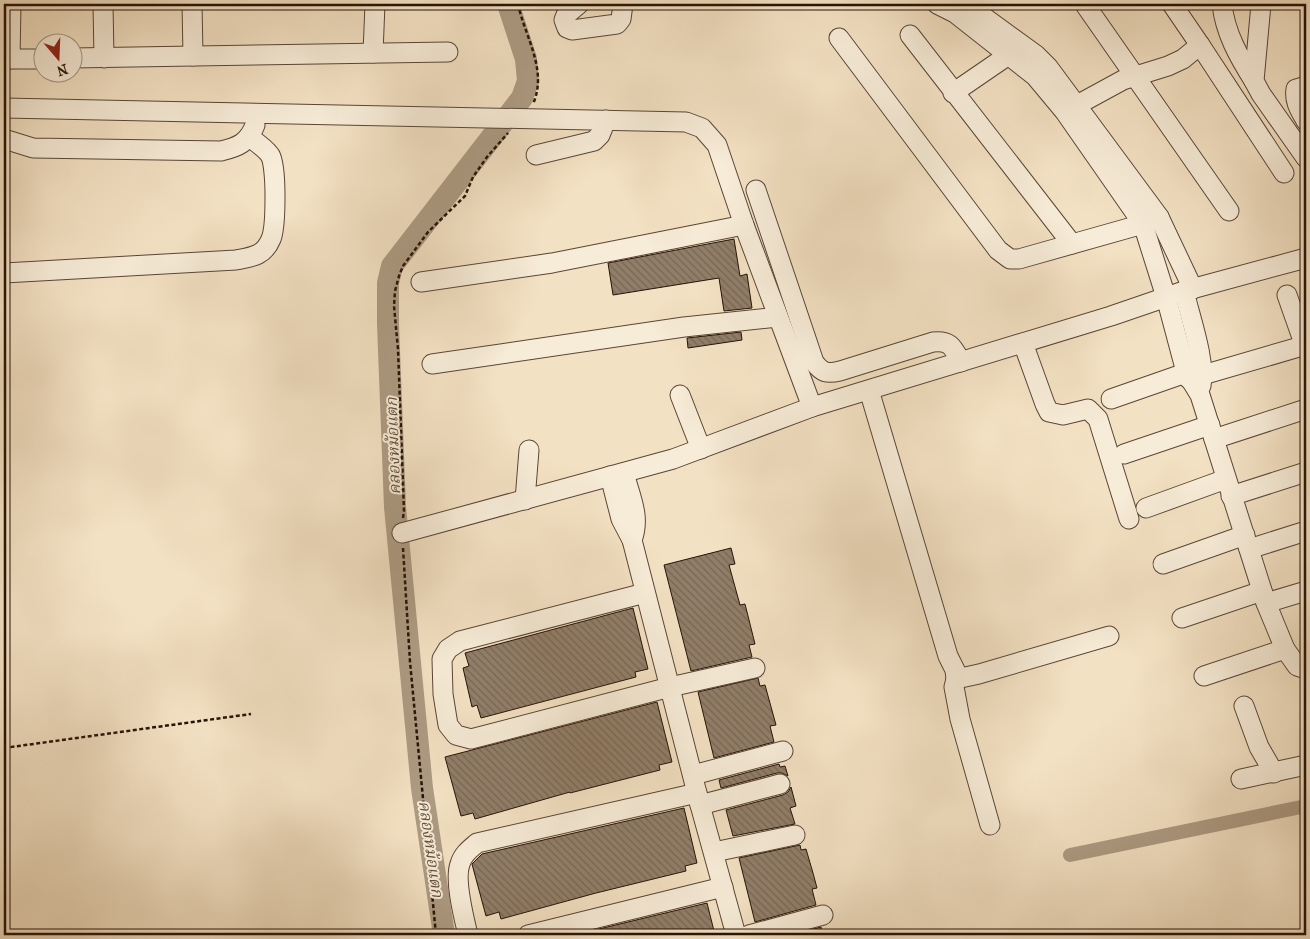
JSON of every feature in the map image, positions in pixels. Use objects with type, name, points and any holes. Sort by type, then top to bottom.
[{"type":"street","points":[[11,4],[7,59],[32,58]]},
{"type":"street","points":[[103,4],[104,58]]},
{"type":"street","points":[[192,4],[193,56]]},
{"type":"street","points":[[373,53],[375,4]]},
{"type":"street","points":[[579,4],[564,20],[567,28],[572,30],[618,24],[621,19],[623,4]]},
{"type":"street","points":[[938,4],[955,13],[1007,56],[1021,64],[1071,109]]},
{"type":"street","points":[[966,4],[1036,55],[1048,67],[1071,109],[1151,220],[1189,290],[1195,373]]},
{"type":"street","points":[[1172,4],[1284,173]]},
{"type":"street","points":[[1222,4],[1223,17],[1235,52],[1261,94],[1306,158]]},
{"type":"street","points":[[1254,81],[1261,4]]},
{"type":"street","points":[[1086,6],[1229,211]]},
{"type":"street","points":[[910,35],[953,93],[1072,244]]},
{"type":"street","points":[[839,38],[1004,255],[1010,259],[1019,259],[1151,220]]},
{"type":"street","points":[[1071,109],[1103,90],[1135,76],[1175,63],[1200,45]]},
{"type":"street","points":[[82,58],[448,52]]},
{"type":"street","points":[[953,93],[1007,56]]},
{"type":"street","points":[[1306,86],[1296,89],[1295,97],[1297,106],[1306,121]]},
{"type":"street","points":[[4,108],[487,118],[537,112],[606,120],[686,122],[702,128],[717,145],[744,225],[812,407]]},
{"type":"street","points":[[4,140],[33,148],[221,151],[237,147],[249,137],[258,113]]},
{"type":"street","points":[[536,155],[594,141],[600,135],[606,120]]},
{"type":"street","points":[[4,273],[236,260],[256,256],[271,239],[275,176],[269,153],[249,137]]},
{"type":"street","points":[[756,190],[814,362],[820,371],[828,374],[933,342],[943,341],[951,346],[961,362]]},
{"type":"street","points":[[1151,220],[1166,297],[1195,373],[1228,488],[1264,597],[1285,649],[1297,666],[1306,669]]},
{"type":"street","points":[[422,282],[552,263],[744,225]]},
{"type":"street","points":[[402,533],[672,459],[812,407],[1111,316],[1189,290],[1306,258]]},
{"type":"street","points":[[1111,399],[1195,373],[1306,347],[1287,295]]},
{"type":"street","points":[[432,364],[684,326],[778,317]]},
{"type":"street","points":[[1023,343],[1045,404],[1050,412],[1063,415],[1088,409],[1098,419],[1129,519]]},
{"type":"street","points":[[869,390],[948,656],[955,670],[954,688],[960,719],[990,825]]},
{"type":"street","points":[[680,396],[701,449]]},
{"type":"street","points":[[1124,454],[1306,409]]},
{"type":"street","points":[[525,500],[529,450]]},
{"type":"street","points":[[1146,508],[1228,488],[1306,472]]},
{"type":"street","points":[[617,474],[636,519],[636,529],[632,540],[736,935]]},
{"type":"street","points":[[1163,564],[1247,542],[1306,531]]},
{"type":"street","points":[[1182,618],[1264,597],[1306,591]]},
{"type":"street","points":[[645,593],[460,641],[448,649],[442,659],[443,694],[448,725],[456,734],[471,739],[755,668]]},
{"type":"street","points":[[956,679],[1110,636]]},
{"type":"street","points":[[1204,676],[1285,649]]},
{"type":"street","points":[[1244,706],[1259,747],[1274,773]]},
{"type":"street","points":[[697,791],[783,751]]},
{"type":"street","points":[[1241,779],[1306,765]]},
{"type":"street","points":[[468,935],[459,890],[459,865],[465,853],[477,843],[697,791],[780,784]]},
{"type":"street","points":[[714,852],[796,835]]},
{"type":"street","points":[[528,935],[723,887]]},
{"type":"street","points":[[749,935],[823,915]]},
{"type":"path","points":[[518,4],[536,58],[538,79],[537,112]]},
{"type":"path","points":[[436,935],[410,662],[402,533],[404,511],[398,349],[394,306],[395,290],[403,266],[428,232],[465,196],[473,177],[487,157],[514,127]]},
{"type":"path","points":[[4,748],[251,714]]},
{"type":"building","points":[[734,239],[740,276],[747,274],[752,308],[724,311],[719,278],[613,295],[608,263]]},
{"type":"building","points":[[741,332],[742,340],[688,348],[687,338]]},
{"type":"building","points":[[731,548],[735,564],[729,565],[740,605],[745,604],[755,644],[749,645],[752,657],[691,671],[664,565]]},
{"type":"building","points":[[633,608],[648,669],[635,672],[636,677],[481,718],[477,705],[472,707],[463,668],[469,666],[465,653]]},
{"type":"building","points":[[758,678],[760,686],[765,685],[776,725],[770,726],[774,742],[714,758],[698,692]]},
{"type":"building","points":[[657,702],[672,762],[659,765],[660,770],[570,792],[475,819],[473,813],[461,816],[445,757]]},
{"type":"building","points":[[779,764],[780,767],[785,766],[788,776],[777,773],[721,788],[719,780]]},
{"type":"building","points":[[791,787],[796,806],[790,808],[795,824],[733,836],[726,810],[783,795]]},
{"type":"building","points":[[684,808],[697,863],[685,866],[686,871],[501,919],[499,912],[486,916],[472,864],[482,854]]},
{"type":"building","points":[[800,845],[801,850],[806,849],[817,888],[812,889],[816,905],[755,922],[739,858]]},
{"type":"building","points":[[707,903],[715,935],[686,935],[685,931],[670,935],[574,935]]},
{"type":"building","points":[[821,927],[823,935],[791,935]]},
{"type":"waterway","name":"คลองหม้อแตก","points":[[444,935],[422,788],[395,507],[388,283],[392,266],[522,98],[528,81],[526,59],[508,4]]},
{"type":"waterway","points":[[1070,855],[1306,806]]}]
